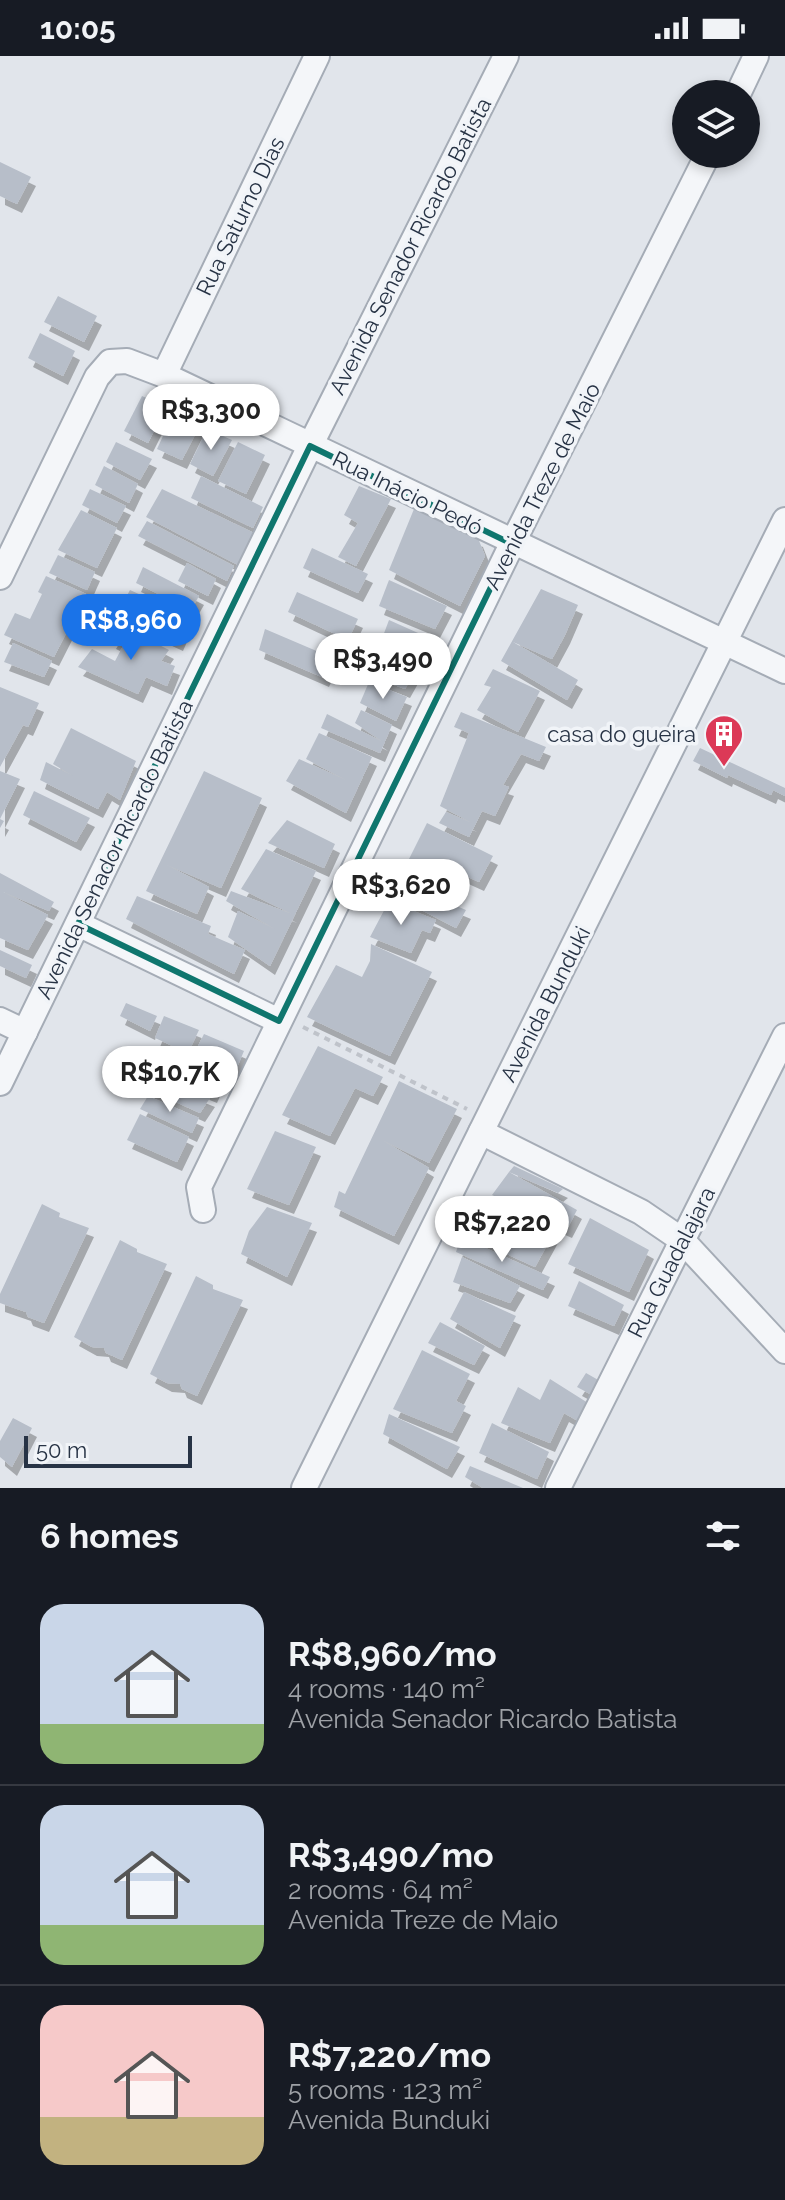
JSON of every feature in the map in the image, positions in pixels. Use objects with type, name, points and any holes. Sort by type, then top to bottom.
[{"type":"street","name":"Rua Saturno Dias","points":[[164,375],[317,56]]},
{"type":"street","name":"Avenida Senador Ricardo Batista","points":[[0,1083],[310,446],[506,56]]},
{"type":"street","points":[[745,80],[756,56]]},
{"type":"street","name":"Avenida Treze de Maio","points":[[203,1210],[199,1187],[512,544],[701,168]]},
{"type":"street","name":"Rua Inácio Pedó","points":[[0,577],[85,398],[103,369],[117,360],[164,375],[512,544],[785,671]]},
{"type":"street","name":"Avenida Bunduki","points":[[304,1488],[785,520]]},
{"type":"street","points":[[78,924],[280,1019]]},
{"type":"street","points":[[0,1020],[25,1032]]},
{"type":"street","name":"Rua Guadalajara","points":[[558,1488],[785,1036]]},
{"type":"street","points":[[484,1125],[641,1212],[682,1240],[785,1351]]},
{"type":"path","points":[[280,1019],[484,1125]]},
{"type":"highlighted area","points":[[310,446],[512,544],[279,1021],[78,924]]},
{"type":"building","points":[[0,162],[31,177],[17,204],[0,196]]},
{"type":"building","points":[[58,296],[97,316],[84,342],[44,322]]},
{"type":"building","points":[[40,333],[75,351],[63,376],[28,358]]},
{"type":"building","points":[[142,396],[166,407],[148,443],[124,431]]},
{"type":"building","points":[[174,412],[200,425],[182,460],[157,449]]},
{"type":"building","points":[[207,429],[232,440],[213,476],[190,464]]},
{"type":"building","points":[[116,442],[152,459],[140,480],[106,462]]},
{"type":"building","points":[[238,442],[265,455],[246,494],[218,481]]},
{"type":"building","points":[[104,466],[138,484],[129,503],[95,485]]},
{"type":"building","points":[[201,476],[263,507],[253,528],[191,498]]},
{"type":"building","points":[[359,486],[391,499],[356,566],[338,557],[358,523],[344,515]]},
{"type":"building","points":[[90,489],[126,506],[117,523],[82,505]]},
{"type":"building","points":[[162,489],[254,533],[238,565],[146,517]]},
{"type":"building","points":[[414,509],[478,538],[485,556],[460,606],[389,570]]},
{"type":"building","points":[[81,510],[117,528],[97,568],[58,550]]},
{"type":"building","points":[[147,521],[234,566],[227,581],[138,536]]},
{"type":"building","points":[[312,548],[368,574],[358,593],[303,568]]},
{"type":"building","points":[[58,555],[95,572],[87,590],[49,573]]},
{"type":"building","points":[[187,563],[216,579],[208,596],[178,581]]},
{"type":"building","points":[[143,567],[199,596],[191,610],[136,583]]},
{"type":"building","points":[[46,576],[86,594],[54,657],[4,635],[15,613],[30,619],[42,594],[38,592]]},
{"type":"building","points":[[389,580],[447,606],[435,629],[379,606]]},
{"type":"building","points":[[541,589],[578,605],[565,635],[552,659],[513,642],[578,680],[567,700],[501,661]]},
{"type":"building","points":[[130,590],[189,617],[178,642],[117,614]]},
{"type":"building","points":[[297,592],[358,619],[348,640],[288,612]]},
{"type":"building","points":[[389,620],[436,641],[425,657],[380,644]]},
{"type":"building","points":[[120,625],[169,650],[161,661],[175,666],[167,686],[146,677],[138,694],[78,667],[92,649],[115,661],[123,646],[111,640]]},
{"type":"building","points":[[265,629],[333,658],[324,678],[259,650]]},
{"type":"building","points":[[13,643],[52,661],[44,677],[4,662]]},
{"type":"building","points":[[370,643],[419,664],[405,689],[357,671]]},
{"type":"building","points":[[493,669],[540,691],[518,732],[477,710],[491,687],[484,685]]},
{"type":"building","points":[[369,682],[407,697],[396,721],[360,703]]},
{"type":"building","points":[[0,687],[39,703],[28,727],[23,725],[0,767]]},
{"type":"building","points":[[361,710],[392,725],[380,753],[321,728],[327,714],[383,742],[355,723]]},
{"type":"building","points":[[461,712],[546,747],[539,761],[521,754],[503,785],[509,787],[495,816],[482,811],[469,837],[439,823],[446,812],[472,823],[440,806],[469,733],[454,727]]},
{"type":"building","points":[[71,728],[136,761],[120,800],[107,792],[98,809],[40,780],[46,762],[73,776],[53,764]]},
{"type":"building","points":[[319,733],[372,757],[346,813],[286,781],[299,759],[346,780],[306,759]]},
{"type":"building","name":"casa do gueira","points":[[700,748],[785,788],[785,796],[773,790],[771,795],[693,761]]},
{"type":"building","points":[[0,771],[20,779],[0,819]]},
{"type":"building","points":[[204,771],[262,798],[221,888],[167,865],[209,887],[197,914],[146,891]]},
{"type":"building","points":[[34,791],[90,818],[76,842],[23,815]]},
{"type":"building","points":[[287,820],[335,844],[324,868],[268,843]]},
{"type":"building","points":[[427,823],[493,856],[479,882],[457,872],[445,891],[403,871]]},
{"type":"building","points":[[266,849],[316,871],[270,966],[228,937],[238,911],[275,929],[226,901],[231,891],[292,914],[241,889]]},
{"type":"building","points":[[0,873],[54,902],[49,911],[3,892],[48,915],[28,950],[0,938]]},
{"type":"building","points":[[382,875],[466,910],[456,928],[404,901],[374,892]]},
{"type":"building","points":[[137,896],[211,926],[208,934],[245,950],[234,974],[126,919]]},
{"type":"building","points":[[389,901],[436,920],[430,933],[422,930],[411,953],[370,937]]},
{"type":"building","points":[[371,944],[432,972],[390,1056],[307,1017],[336,965],[362,977],[370,961]]},
{"type":"building","points":[[0,950],[32,965],[26,978],[0,966]]},
{"type":"building","points":[[126,1003],[157,1016],[150,1031],[120,1016]]},
{"type":"building","points":[[164,1016],[199,1030],[188,1053],[155,1038]]},
{"type":"building","points":[[204,1034],[244,1051],[235,1072],[193,1056]]},
{"type":"building","points":[[318,1046],[383,1077],[373,1096],[355,1088],[330,1136],[282,1115]]},
{"type":"building","points":[[169,1050],[221,1074],[212,1094],[158,1072]]},
{"type":"building","points":[[156,1076],[210,1098],[200,1113],[149,1090]]},
{"type":"building","points":[[399,1081],[457,1109],[429,1163],[382,1140],[429,1168],[394,1236],[334,1207],[339,1191],[345,1194]]},
{"type":"building","points":[[148,1096],[199,1118],[192,1133],[140,1109]]},
{"type":"building","points":[[140,1114],[189,1137],[177,1162],[127,1140]]},
{"type":"building","points":[[275,1131],[316,1147],[289,1205],[247,1189]]},
{"type":"building","points":[[514,1166],[563,1189],[558,1193],[509,1172]]},
{"type":"building","points":[[509,1172],[577,1210],[567,1229],[558,1225],[535,1267],[476,1240],[495,1202],[551,1222],[492,1195]]},
{"type":"building","points":[[42,1204],[60,1213],[59,1217],[89,1228],[44,1323],[28,1317],[26,1312],[0,1303],[0,1294]]},
{"type":"building","points":[[267,1207],[312,1223],[287,1277],[241,1254],[249,1231]]},
{"type":"building","points":[[590,1218],[649,1250],[629,1292],[568,1264]]},
{"type":"building","points":[[461,1237],[550,1277],[543,1290],[456,1252]]},
{"type":"building","points":[[120,1240],[137,1249],[137,1252],[167,1264],[122,1360],[106,1353],[104,1348],[92,1347],[74,1337]]},
{"type":"building","points":[[462,1257],[520,1286],[510,1303],[453,1282]]},
{"type":"building","points":[[196,1276],[213,1285],[213,1289],[243,1300],[197,1396],[182,1389],[180,1384],[167,1383],[150,1374]]},
{"type":"building","points":[[579,1281],[624,1305],[614,1326],[568,1306]]},
{"type":"building","points":[[464,1292],[516,1316],[500,1348],[450,1319]]},
{"type":"building","points":[[440,1322],[485,1346],[474,1365],[428,1343]]},
{"type":"building","points":[[422,1350],[470,1374],[456,1401],[466,1406],[452,1433],[393,1409]]},
{"type":"building","points":[[586,1373],[600,1381],[592,1395],[577,1387]]},
{"type":"building","points":[[550,1379],[588,1403],[578,1421],[564,1413],[550,1443],[501,1423],[518,1387],[540,1400]]},
{"type":"building","points":[[389,1414],[460,1447],[447,1469],[383,1434]]},
{"type":"building","points":[[13,1418],[32,1428],[12,1467],[0,1457],[0,1441]]},
{"type":"building","points":[[492,1423],[549,1452],[537,1479],[479,1453]]},
{"type":"building","points":[[470,1466],[523,1488],[483,1488],[465,1477]]},
{"type":"place","name":"casa do gueira","points":[[724,768]]}]
